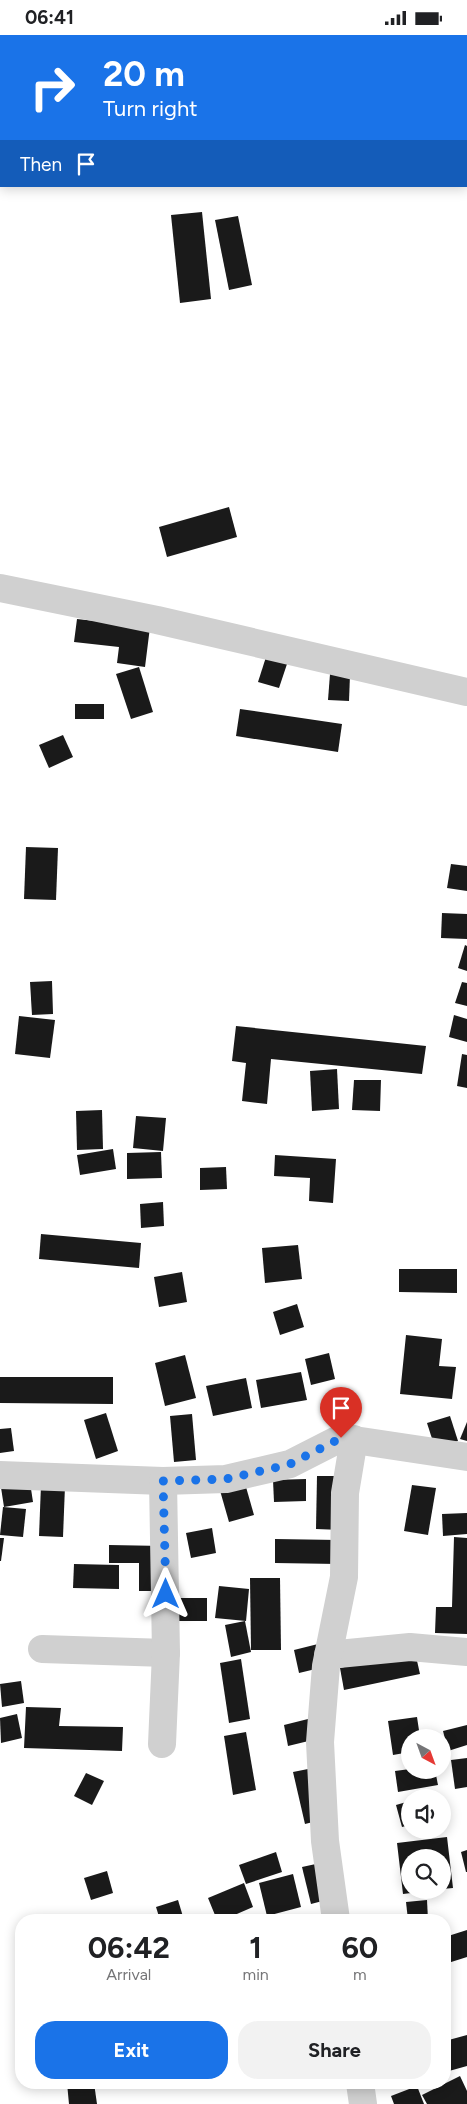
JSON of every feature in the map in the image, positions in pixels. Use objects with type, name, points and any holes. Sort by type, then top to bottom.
[{"type":"street","points":[[0,588],[157,620],[467,692]]},
{"type":"street","points":[[0,1475],[163,1481],[226,1479],[290,1464],[341,1438],[467,1457]]},
{"type":"street","points":[[335,1914],[325,1841],[320,1742],[328,1655],[344,1577],[345,1493],[354,1439]]},
{"type":"street","points":[[162,1744],[166,1653],[163,1481]]},
{"type":"street","points":[[328,1655],[410,1647],[467,1652]]},
{"type":"street","points":[[42,1649],[166,1653]]},
{"type":"street","points":[[361,2089],[363,2104]]},
{"type":"building","points":[[202,212],[211,299],[180,303],[171,215]]},
{"type":"building","points":[[238,216],[252,285],[229,290],[215,220]]},
{"type":"building","points":[[229,507],[237,537],[167,557],[159,527]]},
{"type":"building","points":[[77,619],[150,627],[145,667],[117,663],[119,647],[74,642]]},
{"type":"building","points":[[266,657],[287,664],[279,688],[258,682]]},
{"type":"building","points":[[139,667],[153,712],[131,719],[116,674]]},
{"type":"building","points":[[330,674],[350,675],[349,701],[328,700]]},
{"type":"building","points":[[75,704],[104,704],[104,719],[75,719]]},
{"type":"building","points":[[240,709],[342,724],[338,752],[236,736]]},
{"type":"building","points":[[63,735],[73,757],[49,768],[39,745]]},
{"type":"building","points":[[26,847],[58,848],[56,900],[24,899]]},
{"type":"building","points":[[451,864],[467,866],[467,891],[447,888]]},
{"type":"building","points":[[442,913],[467,914],[467,939],[441,938]]},
{"type":"building","points":[[465,945],[467,946],[467,971],[458,968]]},
{"type":"building","points":[[52,981],[53,1014],[32,1015],[30,982]]},
{"type":"building","points":[[462,982],[467,983],[467,1006],[455,1003]]},
{"type":"building","points":[[454,1015],[467,1019],[467,1042],[449,1037]]},
{"type":"building","points":[[19,1016],[55,1020],[50,1058],[15,1054]]},
{"type":"building","points":[[236,1026],[426,1046],[422,1074],[271,1059],[267,1104],[242,1101],[246,1063],[232,1061]]},
{"type":"building","points":[[462,1054],[467,1055],[467,1088],[457,1086]]},
{"type":"building","points":[[337,1069],[339,1109],[312,1111],[310,1071]]},
{"type":"building","points":[[354,1080],[381,1080],[380,1111],[352,1110]]},
{"type":"building","points":[[102,1110],[103,1149],[77,1150],[76,1111]]},
{"type":"building","points":[[136,1116],[166,1118],[163,1151],[133,1148]]},
{"type":"building","points":[[113,1149],[116,1169],[80,1175],[77,1155]]},
{"type":"building","points":[[161,1152],[162,1178],[127,1179],[127,1153]]},
{"type":"building","points":[[275,1155],[336,1159],[333,1203],[309,1201],[310,1178],[274,1176]]},
{"type":"building","points":[[226,1167],[227,1189],[200,1190],[200,1168]]},
{"type":"building","points":[[163,1202],[164,1226],[141,1228],[140,1204]]},
{"type":"building","points":[[41,1234],[141,1243],[139,1268],[39,1259]]},
{"type":"building","points":[[298,1245],[302,1279],[265,1283],[262,1248]]},
{"type":"building","points":[[399,1269],[457,1269],[457,1293],[399,1292]]},
{"type":"building","points":[[182,1272],[187,1302],[159,1307],[154,1277]]},
{"type":"building","points":[[297,1304],[304,1327],[280,1335],[273,1312]]},
{"type":"building","points":[[406,1335],[442,1339],[439,1366],[456,1367],[452,1399],[400,1394]]},
{"type":"building","points":[[329,1353],[335,1379],[311,1385],[305,1359]]},
{"type":"building","points":[[185,1355],[196,1398],[165,1406],[155,1363]]},
{"type":"building","points":[[301,1372],[307,1400],[261,1408],[256,1380]]},
{"type":"building","points":[[0,1377],[113,1377],[113,1404],[0,1403]]},
{"type":"building","points":[[246,1378],[252,1408],[213,1416],[206,1386]]},
{"type":"building","points":[[106,1413],[118,1451],[96,1459],[84,1420]]},
{"type":"building","points":[[192,1414],[196,1460],[174,1462],[170,1416]]},
{"type":"building","points":[[450,1416],[458,1441],[435,1448],[427,1423]]},
{"type":"building","points":[[467,1422],[467,1441],[460,1439]]},
{"type":"building","points":[[11,1428],[14,1451],[0,1453],[0,1429]]},
{"type":"building","points":[[28,1469],[33,1502],[4,1507],[0,1481]]},
{"type":"building","points":[[317,1476],[342,1476],[341,1530],[316,1529]]},
{"type":"building","points":[[306,1479],[306,1501],[274,1502],[273,1480]]},
{"type":"building","points":[[244,1480],[254,1515],[229,1522],[219,1487]]},
{"type":"building","points":[[41,1485],[65,1486],[63,1537],[39,1536]]},
{"type":"building","points":[[412,1485],[436,1488],[428,1535],[404,1531]]},
{"type":"building","points":[[3,1507],[26,1509],[23,1537],[0,1535]]},
{"type":"building","points":[[467,1513],[467,1534],[443,1536],[442,1514]]},
{"type":"building","points":[[212,1528],[216,1553],[191,1558],[186,1533]]},
{"type":"building","points":[[454,1537],[467,1538],[467,1634],[435,1633],[436,1607],[452,1607]]},
{"type":"building","points":[[0,1538],[4,1538],[1,1561],[0,1561]]},
{"type":"building","points":[[275,1539],[338,1540],[338,1564],[275,1563]]},
{"type":"building","points":[[109,1545],[164,1546],[163,1591],[139,1591],[139,1563],[109,1563]]},
{"type":"building","points":[[74,1564],[119,1565],[119,1589],[73,1588]]},
{"type":"building","points":[[250,1578],[280,1578],[281,1650],[251,1650]]},
{"type":"building","points":[[219,1586],[249,1589],[246,1621],[215,1618]]},
{"type":"building","points":[[179,1598],[207,1598],[207,1621],[179,1621]]},
{"type":"building","points":[[245,1621],[251,1652],[231,1657],[225,1625]]},
{"type":"building","points":[[318,1644],[324,1667],[299,1673],[294,1650]]},
{"type":"building","points":[[415,1652],[420,1674],[344,1690],[340,1668]]},
{"type":"building","points":[[241,1659],[250,1719],[229,1723],[220,1663]]},
{"type":"building","points":[[21,1681],[24,1703],[2,1707],[0,1684]]},
{"type":"building","points":[[26,1707],[61,1708],[59,1726],[123,1727],[122,1751],[24,1748]]},
{"type":"building","points":[[17,1714],[22,1738],[1,1743],[0,1718]]},
{"type":"building","points":[[320,1716],[325,1737],[288,1746],[284,1725]]},
{"type":"building","points":[[417,1717],[419,1729],[401,1729],[401,1754],[393,1755],[388,1721]]},
{"type":"building","points":[[467,1725],[467,1745],[451,1750],[451,1729]]},
{"type":"building","points":[[246,1732],[256,1790],[233,1795],[224,1736]]},
{"type":"building","points":[[467,1758],[467,1787],[455,1789],[451,1760]]},
{"type":"building","points":[[313,1768],[325,1819],[305,1824],[293,1772]]},
{"type":"building","points":[[401,1770],[401,1779],[437,1779],[438,1785],[415,1789],[401,1789],[401,1791],[398,1792],[395,1771]]},
{"type":"building","points":[[86,1773],[104,1781],[92,1805],[74,1796]]},
{"type":"building","points":[[401,1804],[401,1823],[396,1805]]},
{"type":"building","points":[[447,1839],[448,1849],[401,1849],[401,1877],[397,1843]]},
{"type":"building","points":[[467,1850],[467,1872],[466,1872],[461,1852]]},
{"type":"building","points":[[276,1852],[282,1872],[246,1884],[239,1865]]},
{"type":"building","points":[[325,1862],[334,1898],[311,1904],[302,1867]]},
{"type":"building","points":[[107,1871],[113,1893],[91,1900],[84,1878]]},
{"type":"building","points":[[451,1871],[453,1888],[451,1888]]},
{"type":"building","points":[[293,1874],[301,1907],[275,1914],[267,1914],[259,1883]]},
{"type":"building","points":[[244,1883],[253,1907],[237,1914],[215,1914],[208,1898]]},
{"type":"building","points":[[178,1900],[182,1914],[158,1914],[156,1907]]},
{"type":"building","points":[[427,1900],[428,1914],[407,1914],[406,1902]]},
{"type":"building","points":[[467,1930],[467,1957],[451,1962],[451,1935]]},
{"type":"building","points":[[467,2035],[467,2066],[451,2070],[451,2039]]},
{"type":"building","points":[[460,2076],[467,2091],[467,2104],[427,2104],[422,2095],[434,2089],[451,2089],[451,2080]]},
{"type":"building","points":[[68,2089],[95,2089],[97,2104],[69,2104]]},
{"type":"building","points":[[409,2089],[418,2089],[424,2104],[394,2104],[391,2096]]},
{"type":"route","points":[[166,1594],[163,1481],[226,1479],[274,1468],[290,1464],[341,1438]]}]
